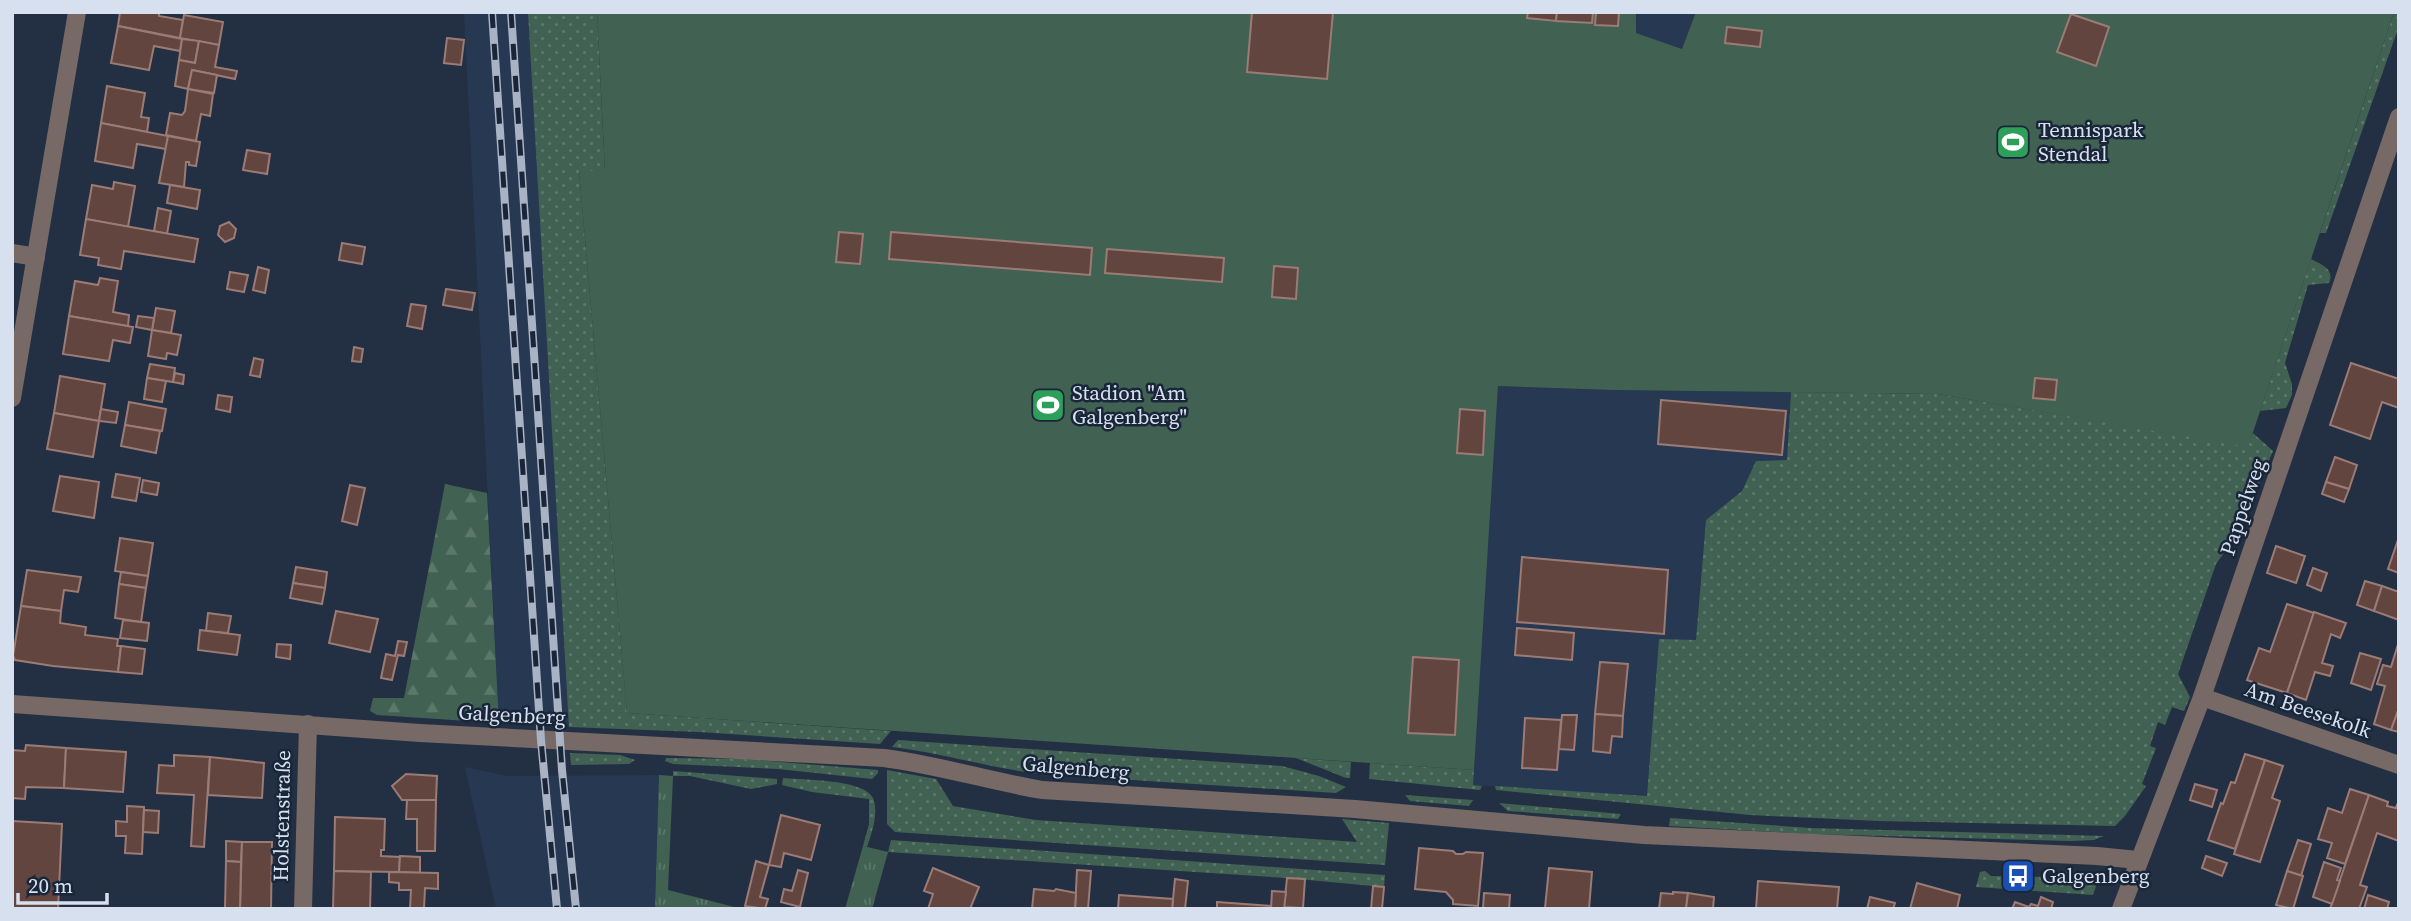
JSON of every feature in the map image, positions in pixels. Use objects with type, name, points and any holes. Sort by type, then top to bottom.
[{"type":"street","points":[[12,398],[76,12]]},
{"type":"street","name":"Pappelweg","points":[[2121,909],[2202,697],[2399,117]]},
{"type":"street","points":[[12,253],[36,257]]},
{"type":"street","name":"Am Beesekolk","points":[[2202,697],[2399,765]]},
{"type":"street","name":"Galgenberg","points":[[12,704],[478,736],[884,758],[911,761],[993,782],[1042,790],[1355,809],[1644,835],[2138,860]]},
{"type":"street","name":"Holstenstraße","points":[[303,909],[308,724]]},
{"type":"shaded area","points":[[464,12],[567,12],[629,728],[499,723]]},
{"type":"shaded area","points":[[1637,12],[1696,12],[1683,49],[1635,33]]},
{"type":"shaded area","points":[[1498,386],[1791,392],[1787,460],[1756,461],[1742,491],[1706,520],[1696,640],[1659,640],[1647,797],[1473,785]]},
{"type":"shaded area","points":[[465,767],[507,776],[659,775],[655,909],[496,909]]},
{"type":"green space","points":[[528,12],[597,12],[605,172],[579,171],[627,713],[891,731],[880,744],[699,732],[569,727]]},
{"type":"green space","name":"Stadion \"Am Galgenberg\"","points":[[597,12],[1636,12],[1636,33],[1682,49],[1696,12],[2394,12],[2248,447],[1938,394],[1498,386],[1474,770],[627,713],[579,171],[605,171]]},
{"type":"green space","points":[[2394,12],[2399,12],[2399,26],[2326,233],[2320,233]]},
{"type":"green space","points":[[2311,259],[2329,271],[2330,278],[2329,283],[2308,285],[2285,363],[2292,384],[2292,395],[2286,408],[2260,411]]},
{"type":"green space","points":[[1791,392],[1938,394],[2247,446],[2253,433],[2273,451],[2238,533],[2216,564],[2178,674],[2190,697],[2184,711],[2172,707],[2165,725],[2158,722],[2150,746],[2156,748],[2142,784],[2146,786],[2115,826],[1878,821],[1750,815],[1496,790],[1495,786],[1647,796],[1659,639],[1696,640],[1706,520],[1742,491],[1756,461],[1787,460]]},
{"type":"green space","points":[[445,484],[487,493],[499,723],[377,715],[370,711],[373,698],[404,698]]},
{"type":"green space","points":[[898,740],[1282,766],[1346,787],[1336,793],[1040,774],[892,747]]},
{"type":"green space","points":[[570,753],[620,755],[635,760],[629,764],[571,765]]},
{"type":"green space","points":[[666,758],[744,759],[878,770],[878,773],[872,779],[778,769],[673,764],[665,761]]},
{"type":"green space","points":[[1296,758],[1351,762],[1350,778],[1346,778]]},
{"type":"green space","points":[[1370,763],[1474,770],[1473,785],[1482,786],[1480,790],[1369,779]]},
{"type":"green space","points":[[887,770],[936,779],[953,806],[1036,820],[1357,842],[1342,819],[1389,823],[1385,865],[895,832],[887,824]]},
{"type":"green space","points":[[673,771],[777,779],[777,784],[751,789],[690,776],[673,776]]},
{"type":"green space","points":[[659,775],[673,776],[668,890],[742,909],[655,909]]},
{"type":"green space","points":[[783,778],[846,784],[867,792],[873,798],[875,810],[867,847],[863,846],[869,824],[869,799],[812,792],[782,785]]},
{"type":"green space","points":[[1405,795],[1473,800],[1469,806],[1410,801]]},
{"type":"green space","points":[[1499,803],[1621,814],[1618,819],[1508,811]]},
{"type":"green space","points":[[1670,818],[1810,828],[2104,836],[2094,840],[2071,841],[1809,834],[1669,826]]},
{"type":"green space","points":[[891,840],[1385,875],[1384,887],[1287,878],[888,852]]},
{"type":"green space","points":[[863,846],[888,852],[872,909],[845,909]]},
{"type":"green space","points":[[1985,871],[1991,876],[2051,877],[2059,871],[2092,873],[2097,883],[2093,895],[1976,887],[1980,872]]},
{"type":"building","points":[[120,12],[159,12],[159,16],[183,20],[180,38],[118,26]]},
{"type":"building","points":[[1252,12],[1333,12],[1327,79],[1247,72]]},
{"type":"building","points":[[1528,12],[1557,12],[1556,21],[1527,18]]},
{"type":"building","points":[[1557,12],[1593,12],[1592,23],[1556,21]]},
{"type":"building","points":[[1596,12],[1619,12],[1618,26],[1595,25]]},
{"type":"building","points":[[2071,14],[2109,27],[2096,66],[2057,52]]},
{"type":"building","points":[[184,15],[223,22],[219,45],[180,38]]},
{"type":"building","points":[[118,26],[182,39],[180,51],[154,46],[149,70],[111,63]]},
{"type":"building","points":[[1727,27],[1762,31],[1760,47],[1725,43]]},
{"type":"building","points":[[447,38],[464,40],[461,65],[444,63]]},
{"type":"building","points":[[182,39],[199,41],[195,63],[179,60]]},
{"type":"building","points":[[199,41],[219,45],[215,67],[237,71],[235,79],[192,70],[188,89],[175,86],[179,60],[195,63]]},
{"type":"building","points":[[192,70],[217,75],[214,93],[188,89]]},
{"type":"building","points":[[107,86],[145,93],[141,117],[149,118],[147,132],[101,123]]},
{"type":"building","points":[[188,89],[213,94],[210,116],[201,114],[196,141],[166,135],[170,113],[182,115],[185,111]]},
{"type":"building","points":[[101,123],[168,136],[166,149],[137,144],[133,168],[95,161]]},
{"type":"building","points":[[168,136],[200,142],[196,166],[186,162],[184,187],[159,183]]},
{"type":"building","points":[[247,150],[270,154],[267,174],[243,170]]},
{"type":"building","points":[[114,182],[135,186],[128,227],[86,219],[92,185],[113,189]]},
{"type":"building","points":[[170,185],[200,190],[197,209],[167,203]]},
{"type":"building","points":[[158,208],[171,211],[167,234],[154,231]]},
{"type":"building","points":[[86,219],[198,239],[194,262],[124,251],[121,269],[98,265],[99,258],[80,255]]},
{"type":"building","points":[[229,222],[236,229],[234,238],[225,242],[218,235],[220,226]]},
{"type":"building","points":[[839,232],[863,234],[860,264],[836,262]]},
{"type":"building","points":[[891,232],[1092,248],[1090,275],[889,259]]},
{"type":"building","points":[[342,243],[365,247],[362,264],[339,260]]},
{"type":"building","points":[[1107,249],[1224,258],[1222,282],[1105,273]]},
{"type":"building","points":[[1274,266],[1298,268],[1296,299],[1272,297]]},
{"type":"building","points":[[258,267],[269,270],[265,293],[253,290]]},
{"type":"building","points":[[230,272],[248,275],[244,292],[227,289]]},
{"type":"building","points":[[100,278],[118,281],[113,312],[129,315],[128,326],[69,316],[75,281],[98,285]]},
{"type":"building","points":[[446,289],[475,293],[472,310],[443,305]]},
{"type":"building","points":[[411,304],[426,306],[422,329],[407,326]]},
{"type":"building","points":[[156,308],[175,311],[171,333],[152,330]]},
{"type":"building","points":[[69,316],[133,327],[130,343],[113,340],[109,361],[63,354]]},
{"type":"building","points":[[138,316],[154,318],[152,330],[136,327]]},
{"type":"building","points":[[152,330],[181,335],[177,355],[167,353],[166,359],[148,356]]},
{"type":"building","points":[[354,347],[363,349],[361,362],[352,361]]},
{"type":"building","points":[[254,358],[263,360],[260,377],[250,375]]},
{"type":"building","points":[[2351,363],[2399,379],[2399,408],[2382,402],[2370,439],[2330,425]]},
{"type":"building","points":[[150,364],[175,368],[173,382],[147,378]]},
{"type":"building","points":[[175,373],[184,375],[183,384],[173,382]]},
{"type":"building","points":[[60,376],[105,384],[99,421],[54,413]]},
{"type":"building","points":[[147,378],[166,381],[162,402],[144,399]]},
{"type":"building","points":[[2035,378],[2057,380],[2055,400],[2033,398]]},
{"type":"building","points":[[218,395],[232,397],[230,412],[216,409]]},
{"type":"building","points":[[1661,400],[1786,411],[1782,455],[1658,444]]},
{"type":"building","points":[[129,402],[166,409],[162,431],[125,425]]},
{"type":"building","points":[[101,409],[118,412],[116,423],[99,421]]},
{"type":"building","points":[[1460,409],[1485,411],[1483,455],[1457,453]]},
{"type":"building","points":[[54,413],[99,421],[93,457],[47,449]]},
{"type":"building","points":[[125,425],[160,431],[156,453],[121,446]]},
{"type":"building","points":[[2335,457],[2357,465],[2349,489],[2326,482]]},
{"type":"building","points":[[116,474],[140,478],[136,501],[112,497]]},
{"type":"building","points":[[60,476],[99,482],[94,518],[53,511]]},
{"type":"building","points":[[143,480],[159,483],[157,495],[141,492]]},
{"type":"building","points":[[2326,482],[2349,489],[2344,502],[2322,494]]},
{"type":"building","points":[[350,485],[365,488],[357,525],[342,521]]},
{"type":"building","points":[[2399,537],[2399,573],[2388,569]]},
{"type":"building","points":[[120,538],[153,543],[148,576],[115,571]]},
{"type":"building","points":[[2276,546],[2305,556],[2296,583],[2267,573]]},
{"type":"building","points":[[1522,557],[1668,570],[1664,634],[1517,622]]},
{"type":"building","points":[[296,567],[327,572],[325,588],[293,583]]},
{"type":"building","points":[[2313,568],[2327,573],[2321,591],[2307,585]]},
{"type":"building","points":[[27,570],[81,577],[78,592],[64,590],[61,611],[21,606]]},
{"type":"building","points":[[121,572],[148,576],[146,588],[119,584]]},
{"type":"building","points":[[2365,581],[2382,586],[2374,611],[2357,605]]},
{"type":"building","points":[[293,583],[325,588],[322,604],[290,598]]},
{"type":"building","points":[[119,584],[146,588],[141,622],[115,618]]},
{"type":"building","points":[[2382,586],[2399,592],[2399,620],[2374,611]]},
{"type":"building","points":[[2287,604],[2314,613],[2287,693],[2247,680],[2259,648],[2270,652]]},
{"type":"building","points":[[21,606],[61,611],[60,623],[86,627],[85,635],[118,639],[117,646],[121,646],[118,672],[15,660],[13,656]]},
{"type":"building","points":[[336,611],[378,619],[370,652],[329,643]]},
{"type":"building","points":[[2314,612],[2346,623],[2340,638],[2331,634],[2322,663],[2333,666],[2330,676],[2315,672],[2306,700],[2287,693]]},
{"type":"building","points":[[208,613],[231,616],[228,633],[206,631]]},
{"type":"building","points":[[123,620],[149,623],[147,641],[120,638]]},
{"type":"building","points":[[1517,628],[1574,633],[1572,660],[1515,655]]},
{"type":"building","points":[[200,630],[240,635],[237,655],[198,650]]},
{"type":"building","points":[[398,641],[407,642],[404,656],[398,655],[392,680],[381,678],[386,654],[395,656]]},
{"type":"building","points":[[2399,641],[2399,708],[2391,730],[2374,724],[2385,686],[2377,684],[2383,665],[2391,667]]},
{"type":"building","points":[[277,644],[291,645],[290,659],[276,657]]},
{"type":"building","points":[[121,646],[145,649],[142,674],[118,672]]},
{"type":"building","points":[[2360,653],[2381,659],[2371,690],[2351,683]]},
{"type":"building","points":[[1413,657],[1459,660],[1455,735],[1408,733]]},
{"type":"building","points":[[1600,662],[1628,664],[1623,716],[1595,714]]},
{"type":"building","points":[[2399,708],[2399,732],[2391,730]]},
{"type":"building","points":[[1595,714],[1623,716],[1622,737],[1612,736],[1610,753],[1593,751]]},
{"type":"building","points":[[1562,715],[1577,715],[1574,750],[1559,749]]},
{"type":"building","points":[[1525,718],[1561,720],[1557,770],[1522,768]]},
{"type":"building","points":[[26,745],[66,748],[64,788],[26,787],[25,799],[12,798],[12,750],[25,751]]},
{"type":"building","points":[[66,748],[126,752],[123,792],[64,788]]},
{"type":"building","points":[[2245,754],[2265,760],[2235,849],[2208,840],[2221,803],[2223,804],[2231,782],[2235,783]]},
{"type":"building","points":[[174,755],[210,757],[204,847],[191,846],[194,795],[157,793],[159,765],[174,766]]},
{"type":"building","points":[[210,757],[264,763],[262,798],[208,795]]},
{"type":"building","points":[[2265,760],[2283,766],[2272,798],[2280,801],[2260,862],[2234,854]]},
{"type":"building","points":[[406,774],[437,776],[436,800],[402,800],[392,786]]},
{"type":"building","points":[[2195,784],[2217,790],[2212,807],[2190,800]]},
{"type":"building","points":[[2350,789],[2369,795],[2345,864],[2327,858],[2332,843],[2318,839],[2328,808],[2342,813]]},
{"type":"building","points":[[2369,795],[2388,802],[2387,806],[2399,806],[2399,841],[2377,833],[2360,885],[2367,887],[2359,909],[2330,909]]},
{"type":"building","points":[[407,800],[436,800],[435,851],[417,851],[417,819],[406,819]]},
{"type":"building","points":[[127,806],[144,807],[142,854],[125,853],[126,836],[116,836],[116,821],[127,822]]},
{"type":"building","points":[[144,810],[159,811],[158,833],[143,832]]},
{"type":"building","points":[[781,815],[820,825],[811,860],[784,853],[781,867],[769,865]]},
{"type":"building","points":[[335,817],[385,819],[384,850],[381,850],[381,856],[400,857],[399,872],[334,871]]},
{"type":"building","points":[[12,821],[62,824],[58,909],[12,909]]},
{"type":"building","points":[[2298,840],[2311,844],[2301,876],[2287,871]]},
{"type":"building","points":[[226,841],[242,842],[241,862],[226,861]]},
{"type":"building","points":[[242,842],[272,842],[271,909],[240,909]]},
{"type":"building","points":[[1419,848],[1453,851],[1456,854],[1483,853],[1478,906],[1453,904],[1446,892],[1415,889]]},
{"type":"building","points":[[400,856],[420,857],[420,873],[399,872]]},
{"type":"building","points":[[2206,856],[2227,863],[2222,876],[2202,868]]},
{"type":"building","points":[[226,861],[241,862],[240,909],[225,908]]},
{"type":"building","points":[[756,861],[769,865],[760,897],[768,899],[765,909],[745,906]]},
{"type":"building","points":[[2324,862],[2341,868],[2337,880],[2340,881],[2332,904],[2313,897]]},
{"type":"building","points":[[933,868],[979,887],[970,909],[928,909],[933,894],[924,891]]},
{"type":"building","points":[[1549,868],[1592,872],[1589,909],[1545,908]]},
{"type":"building","points":[[798,870],[808,873],[800,907],[781,902],[784,889],[792,891]]},
{"type":"building","points":[[1077,870],[1091,871],[1088,909],[1075,909]]},
{"type":"building","points":[[334,871],[371,872],[370,909],[333,909]]},
{"type":"building","points":[[2287,871],[2303,876],[2293,909],[2276,905]]},
{"type":"building","points":[[389,872],[438,873],[438,889],[425,888],[424,909],[410,909],[411,890],[399,890],[399,883],[389,882]]},
{"type":"building","points":[[1287,878],[1305,879],[1303,908],[1284,907]]},
{"type":"building","points":[[1175,879],[1188,881],[1185,909],[1172,909]]},
{"type":"building","points":[[1758,881],[1839,887],[1837,909],[1756,909]]},
{"type":"building","points":[[1917,883],[1960,895],[1957,909],[1910,909]]},
{"type":"building","points":[[1373,886],[1384,887],[1382,909],[1371,909]]},
{"type":"building","points":[[1034,889],[1076,893],[1075,909],[1032,909]]},
{"type":"building","points":[[1272,891],[1286,892],[1284,909],[1271,909]]},
{"type":"building","points":[[1484,893],[1510,895],[1509,909],[1483,909]]},
{"type":"building","points":[[1661,893],[1688,893],[1686,909],[1659,909]]},
{"type":"building","points":[[1688,893],[1714,897],[1713,909],[1686,909]]},
{"type":"building","points":[[1119,895],[1173,899],[1172,909],[1118,909]]},
{"type":"building","points":[[2368,895],[2389,902],[2387,909],[2364,909]]},
{"type":"building","points":[[1870,897],[1895,903],[1893,909],[1867,909]]},
{"type":"building","points":[[2041,897],[2053,902],[2051,909],[2012,909],[2015,902],[2029,907],[2031,904],[2038,906]]},
{"type":"building","points":[[1217,902],[1271,906],[1271,909],[1217,909]]},
{"type":"railway","points":[[492,12],[541,740],[557,909]]},
{"type":"railway","points":[[511,12],[562,770],[576,909]]},
{"type":"place","name":"Tennispark Stendal","points":[[2013,142]]},
{"type":"place","name":"Stadion \"Am Galgenberg\"","points":[[1048,405]]},
{"type":"place","name":"Galgenberg","points":[[2018,876]]}]
